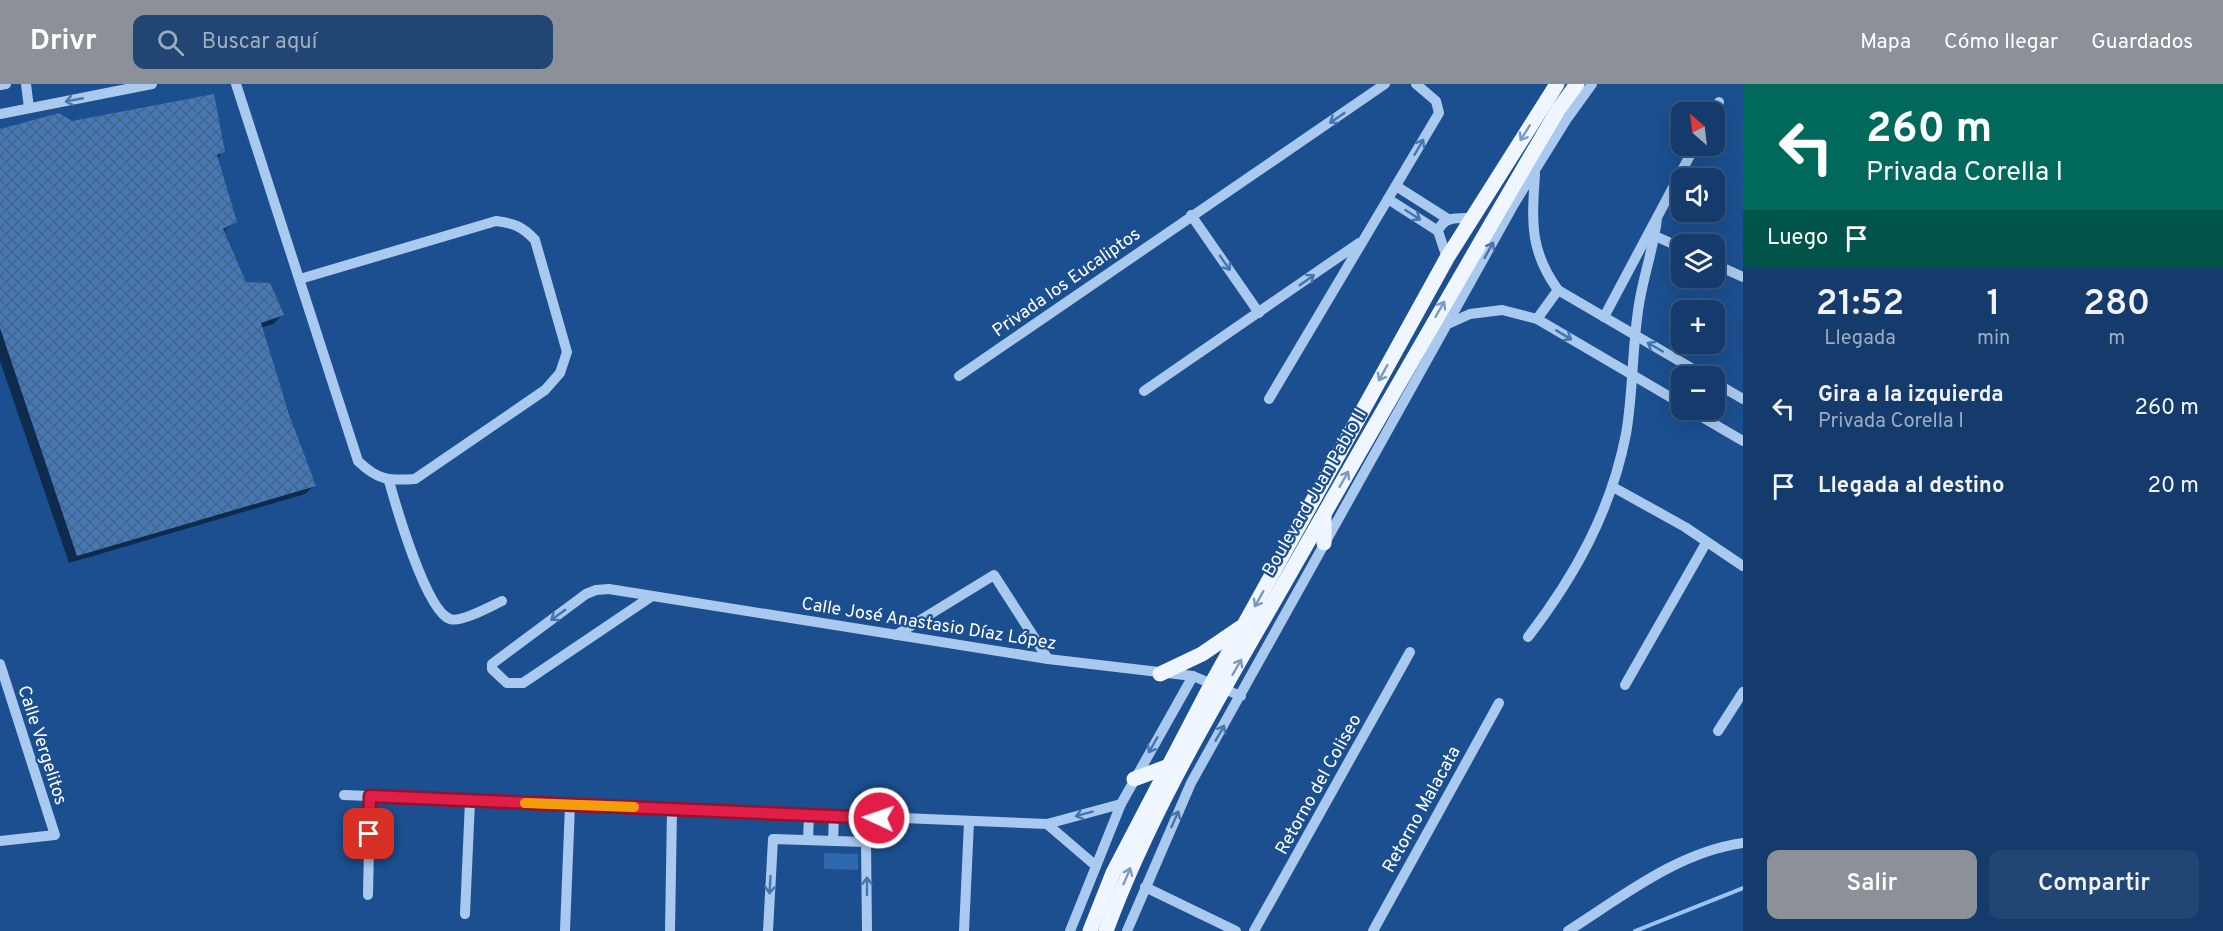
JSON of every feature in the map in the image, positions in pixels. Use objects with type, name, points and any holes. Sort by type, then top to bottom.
[{"type":"main road","name":"Boulevard Juan Pablo II","points":[[1106,931],[1125,879],[1219,686],[1245,624],[1447,258],[1557,84]]},
{"type":"main road","name":"Boulevard Juan Pablo II","points":[[1090,931],[1113,873],[1169,766],[1324,515],[1455,283],[1558,110],[1577,84]]},
{"type":"main road","points":[[1324,515],[1324,543]]},
{"type":"main road","points":[[1160,674],[1202,654],[1245,624]]},
{"type":"main road","points":[[1134,779],[1169,766]]},
{"type":"street","points":[[0,85],[6,84]]},
{"type":"street","points":[[26,84],[29,108]]},
{"type":"street","points":[[0,114],[152,84]]},
{"type":"street","points":[[236,84],[358,461],[370,472],[389,481],[415,479],[545,390],[560,373],[567,352],[535,240],[524,228],[512,222],[496,221],[300,279]]},
{"type":"street","name":"Privada los Eucaliptos","points":[[959,376],[1385,84]]},
{"type":"street","points":[[1269,399],[1439,113],[1436,101],[1416,84]]},
{"type":"street","name":"Boulevard Juan Pablo II","points":[[1127,931],[1144,886],[1191,783],[1535,171],[1592,84]]},
{"type":"street","points":[[1604,317],[1690,156]]},
{"type":"street","points":[[1535,171],[1532,223],[1536,249],[1543,270],[1558,290],[1688,366]]},
{"type":"street","points":[[1396,186],[1448,219]]},
{"type":"street","points":[[1388,199],[1438,231],[1447,258]]},
{"type":"street","points":[[1191,215],[1259,313]]},
{"type":"street","points":[[1438,231],[1441,224],[1448,219],[1472,218]]},
{"type":"street","points":[[1528,637],[1561,594],[1588,546],[1613,487],[1626,433],[1635,335],[1645,270],[1655,236],[1657,218]]},
{"type":"street","points":[[1655,236],[1671,243]]},
{"type":"street","points":[[1144,391],[1362,241]]},
{"type":"street","points":[[1725,269],[1743,277]]},
{"type":"street","points":[[1538,319],[1558,290]]},
{"type":"street","points":[[1450,323],[1470,314],[1502,310],[1538,319],[1671,397]]},
{"type":"street","points":[[1725,388],[1743,399]]},
{"type":"street","points":[[1707,420],[1743,441]]},
{"type":"street","points":[[389,481],[407,543],[440,610],[449,619],[459,620],[502,601]]},
{"type":"street","points":[[1613,487],[1685,527],[1743,566]]},
{"type":"street","points":[[1625,685],[1706,543]]},
{"type":"street","points":[[896,635],[994,574],[1048,659]]},
{"type":"street","name":"Calle José Anastasio Díaz López","points":[[652,596],[523,683],[507,683],[492,669],[492,664],[586,594],[609,589],[1048,659],[1160,674],[1193,676],[1241,696]]},
{"type":"street","name":"Retorno del Coliseo","points":[[1254,931],[1410,652]]},
{"type":"street","name":"Calle Vergelitos","points":[[0,664],[55,835],[0,841]]},
{"type":"street","points":[[1070,931],[1121,804],[1193,676]]},
{"type":"street","points":[[1718,731],[1743,692]]},
{"type":"street","name":"Retorno Malacata","points":[[1373,931],[1498,703]]},
{"type":"street","points":[[344,795],[1047,824],[1121,804]]},
{"type":"street","points":[[368,895],[370,796]]},
{"type":"street","points":[[465,914],[470,801]]},
{"type":"street","points":[[565,930],[570,805]]},
{"type":"street","points":[[670,931],[672,809]]},
{"type":"street","points":[[808,840],[809,815]]},
{"type":"street","points":[[833,841],[834,816]]},
{"type":"street","points":[[964,931],[969,822]]},
{"type":"street","points":[[1047,824],[1096,866]]},
{"type":"street","points":[[768,931],[773,839],[867,842],[867,931]]},
{"type":"street","points":[[1568,931],[1670,867],[1719,846],[1743,843]]},
{"type":"street","points":[[1144,886],[1236,931]]},
{"type":"shaded area","points":[[824,853],[858,854],[858,870],[824,869]]},
{"type":"building","points":[[214,94],[225,152],[217,155],[237,222],[223,229],[246,282],[270,283],[284,315],[261,323],[289,414],[316,486],[77,556],[0,328],[0,129],[59,113],[72,121]]},
{"type":"waterway","points":[[1635,931],[1743,888]]},
{"type":"slow traffic","points":[[525,803],[634,807]]},
{"type":"route","points":[[369,834],[370,796],[879,818]]}]
